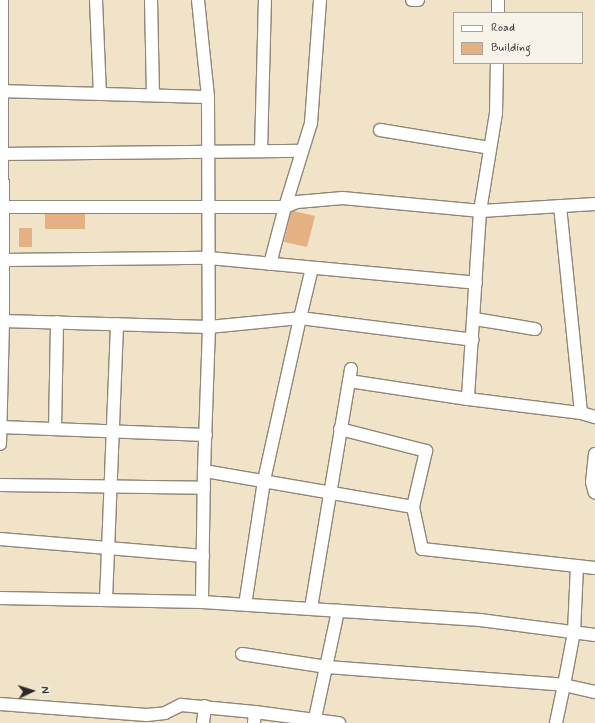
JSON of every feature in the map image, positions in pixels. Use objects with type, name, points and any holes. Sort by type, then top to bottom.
[{"type":"street","points":[[0,444],[3,321],[1,207],[2,0]]},
{"type":"street","points":[[96,0],[100,94]]},
{"type":"street","points":[[152,0],[153,95]]},
{"type":"street","points":[[198,0],[208,97],[209,327],[204,471],[202,602]]},
{"type":"street","points":[[261,151],[265,0]]},
{"type":"street","points":[[270,264],[284,207],[311,123],[320,0]]},
{"type":"street","points":[[412,0],[418,0]]},
{"type":"street","points":[[498,0],[498,12]]},
{"type":"street","points":[[468,399],[473,340],[480,211],[496,113],[497,64]]},
{"type":"street","points":[[2,91],[208,97]]},
{"type":"street","points":[[380,130],[490,148]]},
{"type":"street","points":[[1,154],[301,151]]},
{"type":"street","points":[[1,207],[284,207],[297,202],[343,198],[480,211],[595,204]]},
{"type":"street","points":[[560,206],[581,413]]},
{"type":"street","points":[[3,260],[209,258],[476,283]]},
{"type":"street","points":[[245,605],[264,481],[312,268]]},
{"type":"street","points":[[3,321],[209,327],[300,318],[473,340]]},
{"type":"street","points":[[474,319],[535,329]]},
{"type":"street","points":[[55,429],[57,322]]},
{"type":"street","points":[[106,600],[117,324]]},
{"type":"street","points":[[311,608],[350,375],[468,399],[581,413],[595,417]]},
{"type":"street","points":[[0,427],[206,435]]},
{"type":"street","points":[[340,429],[426,451],[413,507],[422,549],[595,568]]},
{"type":"street","points":[[595,454],[592,482],[595,493]]},
{"type":"street","points":[[204,471],[413,507]]},
{"type":"street","points":[[0,485],[111,488],[204,488]]},
{"type":"street","points":[[0,539],[203,556]]},
{"type":"street","points":[[556,723],[574,632],[577,566]]},
{"type":"street","points":[[0,598],[202,602],[311,608],[480,620],[595,635]]},
{"type":"street","points":[[315,722],[338,610]]},
{"type":"street","points":[[242,654],[327,667],[564,686],[595,692]]},
{"type":"street","points":[[0,704],[147,715],[165,713],[181,705],[205,706],[254,718],[339,723]]},
{"type":"street","points":[[203,723],[205,706]]},
{"type":"building","points":[[294,211],[315,216],[307,247],[284,242],[291,212]]},
{"type":"building","points":[[45,214],[85,214],[85,229],[45,229]]},
{"type":"building","points":[[19,228],[32,228],[32,247],[19,247]]}]
